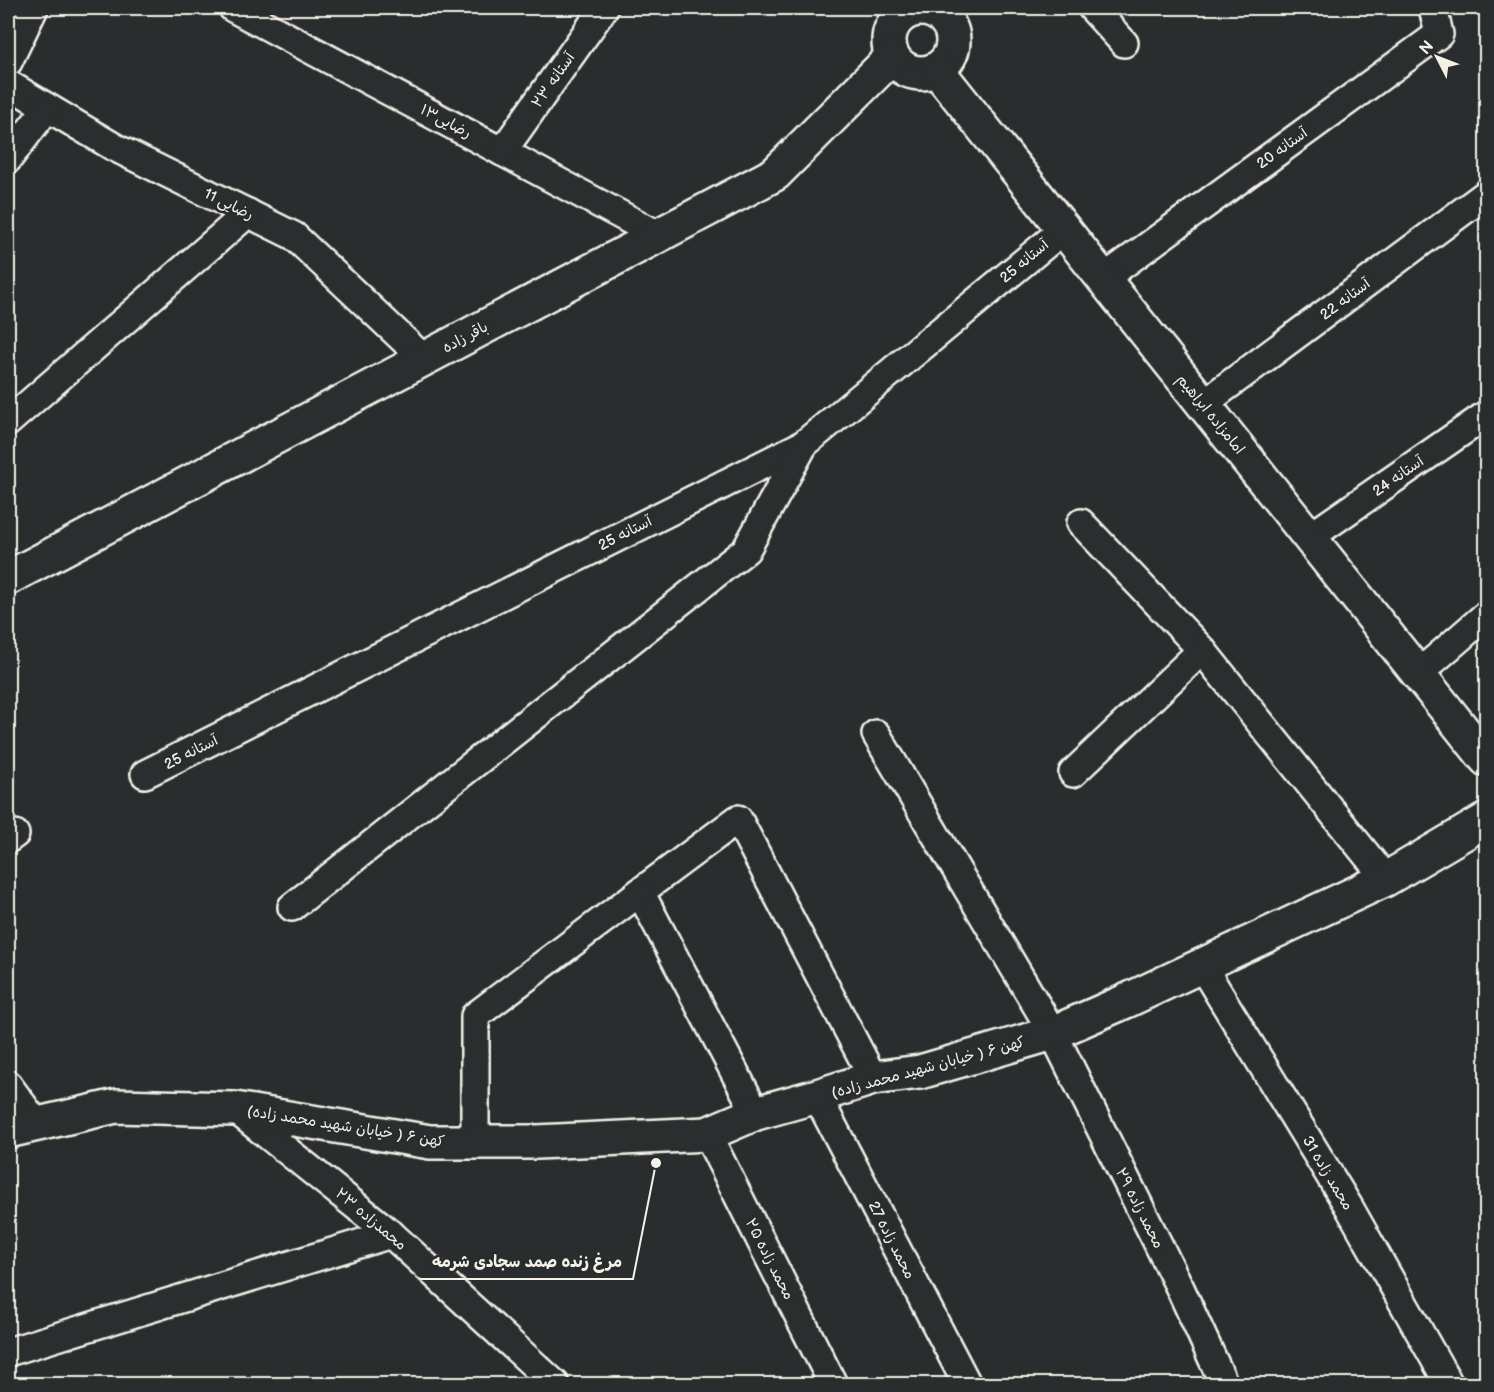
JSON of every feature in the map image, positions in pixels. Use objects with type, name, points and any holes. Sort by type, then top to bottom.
[{"type":"street","points":[[8,62],[34,8]]},
{"type":"street","name":"رضایی۱۳","points":[[233,8],[658,235]]},
{"type":"street","name":"آستانه ۲۳","points":[[502,152],[604,8]]},
{"type":"street","points":[[1092,8],[1124,43]]},
{"type":"street","name":"آستانه 20","points":[[1103,279],[1439,34],[1433,8]]},
{"type":"street","points":[[906,9],[948,12],[954,45],[945,64],[937,70],[917,74],[899,65],[892,57],[889,36],[892,26],[906,9]]},
{"type":"street","name":"باقر زاده","points":[[8,578],[775,174],[892,57]]},
{"type":"street","name":"امامزاده ابراهیم","points":[[937,70],[1486,759]]},
{"type":"street","name":"رضایی 11","points":[[8,84],[114,147],[294,236],[424,359]]},
{"type":"street","points":[[8,159],[47,108]]},
{"type":"street","name":"آستانه 22","points":[[1203,404],[1486,194]]},
{"type":"street","points":[[8,422],[248,213]]},
{"type":"street","name":"آستانه 25","points":[[145,774],[804,444],[1064,229]]},
{"type":"street","name":"آستانه 24","points":[[1310,537],[1486,415]]},
{"type":"street","points":[[292,907],[747,550],[804,444]]},
{"type":"street","points":[[1081,523],[1202,650],[1386,879]]},
{"type":"street","points":[[1418,674],[1486,615]]},
{"type":"street","points":[[1073,773],[1202,650]]},
{"type":"street","name":"محمد زاده ۲۹","points":[[876,734],[1053,1033],[1181,1290],[1224,1384]]},
{"type":"street","points":[[475,1142],[475,1016],[738,819],[873,1078]]},
{"type":"street","name":"کهن ۶ ( خیابان شهید محمد زاده)","points":[[22,1127],[116,1106],[235,1109],[430,1142],[537,1142],[707,1134],[756,1113],[873,1078],[920,1072],[1053,1033],[1386,879],[1486,820]]},
{"type":"street","points":[[640,892],[756,1113]]},
{"type":"street","name":"محمد زاده 31","points":[[1202,966],[1349,1207],[1449,1384]]},
{"type":"street","points":[[8,1085],[22,1127]]},
{"type":"street","name":"محمد زاده 27","points":[[817,1096],[967,1384]]},
{"type":"street","name":"محمدزاده ۲۳","points":[[235,1109],[391,1234],[555,1384]]},
{"type":"street","name":"محمد زاده ۲۵","points":[[707,1134],[833,1384]]},
{"type":"street","points":[[8,1352],[391,1234]]},
{"type":"place","name":"مرغ زنده صمد سجادی شرمه","points":[[656,1163]]}]
